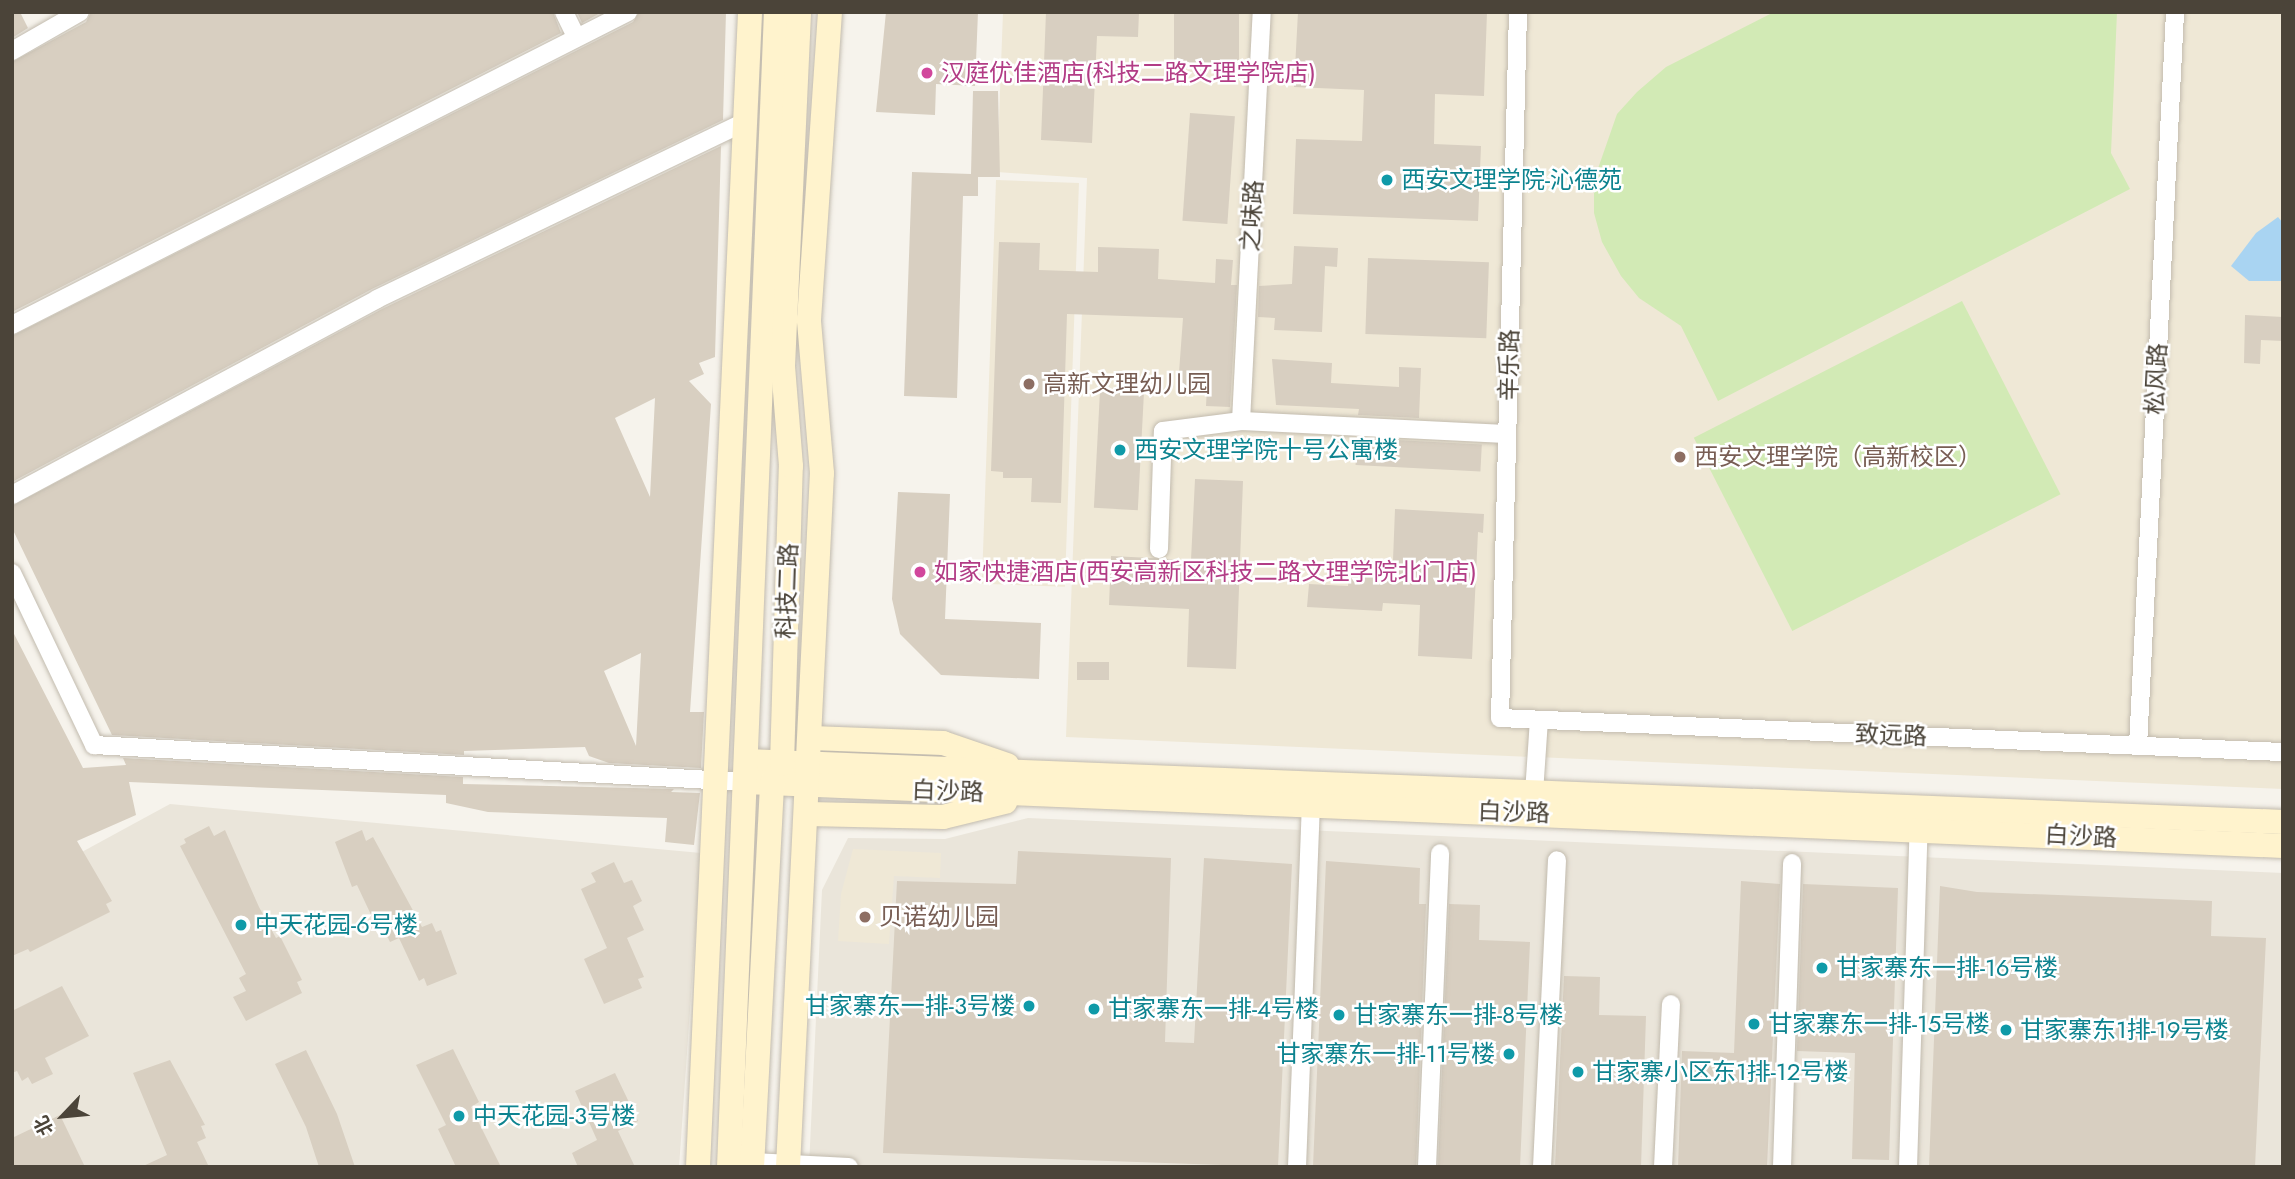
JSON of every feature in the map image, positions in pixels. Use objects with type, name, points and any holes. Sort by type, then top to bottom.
[{"type":"street","points":[[12,51],[80,12]]},
{"type":"street","points":[[564,12],[576,37]]},
{"type":"street","points":[[12,325],[628,12]]},
{"type":"street","points":[[698,1167],[718,779],[750,12]]},
{"type":"street","name":"科技二路","points":[[744,1165],[746,772],[776,12]]},
{"type":"street","name":"科技二路","points":[[744,1165],[777,774],[790,466],[783,366],[799,12]]},
{"type":"street","points":[[788,1165],[812,738],[822,474],[809,320],[830,12]]},
{"type":"street","name":"之味路","points":[[1241,421],[1262,12]]},
{"type":"street","name":"辛乐路","points":[[1500,718],[1518,12]]},
{"type":"street","name":"松风路","points":[[2138,746],[2175,12]]},
{"type":"street","points":[[12,495],[376,299],[746,122]]},
{"type":"street","points":[[1159,549],[1163,431],[1241,421],[1507,434]]},
{"type":"street","points":[[12,573],[94,746],[718,779],[746,772]]},
{"type":"street","name":"致远路","points":[[1500,718],[2283,752]]},
{"type":"street","points":[[1534,793],[1539,720]]},
{"type":"street","points":[[812,738],[943,743],[1034,784]]},
{"type":"street","name":"白沙路","points":[[746,772],[1034,784],[1534,793],[2283,845]]},
{"type":"street","points":[[808,814],[943,817],[1034,784]]},
{"type":"street","name":"白沙路","points":[[1034,784],[1311,804],[1919,818],[2283,822]]},
{"type":"street","points":[[1297,1167],[1311,804]]},
{"type":"street","points":[[1908,1167],[1919,818]]},
{"type":"street","points":[[1427,1167],[1440,853]]},
{"type":"street","points":[[1542,1167],[1557,860]]},
{"type":"street","points":[[1782,1167],[1792,863]]},
{"type":"street","points":[[1663,1167],[1671,1004]]},
{"type":"street","points":[[744,1165],[849,1167]]},
{"type":"shaded area","name":"西安文理学院（高新校区）","points":[[1003,12],[2283,12],[2283,789],[1066,737],[1087,178],[997,172]]},
{"type":"shaded area","name":"高新文理幼儿园","points":[[996,180],[1079,183],[1065,587],[982,584]]},
{"type":"shaded area","points":[[170,804],[701,853],[679,1167],[12,1167],[12,890]]},
{"type":"shaded area","points":[[1028,818],[2283,873],[2283,1167],[809,1167],[822,890],[848,838],[945,839]]},
{"type":"shaded area","name":"贝诺幼儿园","points":[[853,849],[941,853],[940,878],[894,876],[889,944],[838,941],[841,894]]},
{"type":"green space","points":[[1774,12],[2117,12],[2111,153],[2130,189],[1718,401],[1681,326],[1639,298],[1621,276],[1602,242],[1594,213],[1594,180],[1617,114],[1637,92],[1666,67]]},
{"type":"green space","points":[[1962,301],[2061,494],[1792,631],[1694,438]]},
{"type":"water","points":[[2278,217],[2283,223],[2283,281],[2249,281],[2231,266],[2256,233]]},
{"type":"building","points":[[12,12],[20,12],[28,28],[12,38]]},
{"type":"building","points":[[91,12],[553,12],[561,33],[12,312],[12,62],[86,22]]},
{"type":"building","points":[[577,12],[602,12],[582,23]]},
{"type":"building","points":[[639,12],[726,12],[723,120],[372,289],[12,482],[12,336],[633,22]]},
{"type":"building","name":"汉庭优佳酒店(科技二路文理学院店)","points":[[886,12],[978,12],[975,86],[936,84],[935,115],[876,112]]},
{"type":"building","points":[[1046,12],[1139,12],[1138,37],[1097,36],[1092,143],[1041,140]]},
{"type":"building","points":[[1174,12],[1239,12],[1239,68],[1174,68]]},
{"type":"building","points":[[1298,12],[1487,12],[1484,96],[1435,94],[1434,144],[1481,146],[1478,221],[1293,214],[1296,139],[1362,141],[1364,90],[1294,87]]},
{"type":"building","points":[[973,91],[998,91],[1000,177],[978,177],[978,196],[963,196],[957,398],[904,396],[912,172],[971,174]]},
{"type":"building","points":[[1190,113],[1235,116],[1227,224],[1182,221]]},
{"type":"building","points":[[721,146],[715,357],[699,363],[704,374],[689,381],[711,404],[690,712],[704,712],[701,768],[609,763],[589,756],[585,747],[464,751],[464,755],[112,735],[12,528],[12,506],[382,309]],"holes":[[[655,398],[650,497],[615,418]],[[641,653],[636,746],[604,671]]]},
{"type":"building","points":[[999,242],[1040,243],[1039,270],[1098,272],[1098,247],[1159,249],[1158,279],[1215,283],[1216,259],[1233,260],[1231,285],[1237,285],[1230,407],[1206,406],[1207,387],[1178,386],[1183,318],[1067,314],[1061,503],[1031,502],[1032,478],[1003,478],[1003,472],[991,471]]},
{"type":"building","points":[[1294,246],[1338,248],[1337,267],[1325,266],[1322,332],[1274,330],[1275,318],[1258,317],[1259,286],[1292,284]]},
{"type":"building","points":[[1368,258],[1489,262],[1486,338],[1365,334]]},
{"type":"building","points":[[2245,315],[2283,317],[2283,341],[2261,340],[2260,364],[2244,363]]},
{"type":"building","points":[[1272,359],[1332,363],[1331,383],[1399,387],[1399,367],[1421,368],[1419,418],[1358,415],[1359,409],[1276,405]]},
{"type":"building","name":"西安文理学院十号公寓楼","points":[[1100,391],[1144,393],[1138,510],[1094,508]]},
{"type":"building","points":[[1357,438],[1482,445],[1480,472],[1356,465]]},
{"type":"building","points":[[1195,479],[1243,481],[1236,669],[1187,667],[1189,609],[1109,605],[1111,556],[1191,560]]},
{"type":"building","name":"如家快捷酒店(西安高新区科技二路文理学院北门店)","points":[[898,492],[950,494],[945,619],[1041,623],[1039,679],[941,675],[900,634],[892,599]]},
{"type":"building","points":[[1395,509],[1484,514],[1483,533],[1478,532],[1472,659],[1418,656],[1420,605],[1383,603],[1382,611],[1307,607],[1309,584],[1348,586],[1350,559],[1393,560]]},
{"type":"building","points":[[12,630],[83,768],[126,765],[123,758],[463,777],[463,784],[674,789],[671,792],[700,793],[694,845],[665,842],[667,818],[488,812],[446,803],[446,795],[129,782],[136,815],[77,841],[112,901],[106,904],[110,912],[30,952],[28,949],[12,956]]},
{"type":"building","points":[[1077,662],[1109,662],[1109,680],[1077,680]]},
{"type":"building","name":"中天花园-6号楼","points":[[209,826],[214,836],[225,830],[259,907],[276,938],[280,936],[302,980],[297,982],[302,993],[246,1021],[233,997],[246,991],[239,978],[246,974],[180,846],[186,843],[184,839]]},
{"type":"building","points":[[362,830],[366,841],[373,837],[422,927],[432,923],[436,932],[441,930],[457,974],[427,986],[424,978],[419,981],[399,938],[390,942],[386,934],[381,936],[357,885],[352,887],[335,842]]},
{"type":"building","points":[[1018,851],[1171,858],[1165,1042],[1194,1043],[1204,858],[1292,864],[1278,1167],[883,1153],[897,881],[1016,884]]},
{"type":"building","points":[[1326,861],[1420,868],[1419,904],[1426,904],[1416,1167],[1313,1167]]},
{"type":"building","points":[[614,862],[624,883],[632,880],[642,901],[633,906],[644,930],[627,938],[644,977],[638,979],[642,988],[604,1004],[584,959],[607,948],[581,889],[596,882],[591,873]]},
{"type":"building","name":"甘家寨东一排-15号楼","points":[[1741,881],[1780,884],[1767,1167],[1678,1167],[1682,1051],[1734,1053]]},
{"type":"building","points":[[1803,884],[1898,888],[1889,1160],[1852,1159],[1855,1053],[1797,1051]]},
{"type":"building","points":[[1940,886],[1977,892],[2212,901],[2211,936],[2266,938],[2255,1167],[1929,1167]]},
{"type":"building","points":[[1449,904],[1480,905],[1479,940],[1530,942],[1520,1167],[1438,1167]]},
{"type":"building","points":[[1564,976],[1600,977],[1599,1015],[1646,1016],[1641,1167],[1555,1167]]},
{"type":"building","points":[[62,986],[89,1036],[45,1058],[53,1074],[32,1084],[28,1077],[22,1081],[17,1071],[12,1073],[12,1011]]},
{"type":"building","name":"中天花园-3号楼","points":[[453,1049],[479,1102],[471,1107],[501,1167],[456,1167],[438,1129],[446,1125],[416,1065]]},
{"type":"building","points":[[306,1050],[337,1114],[355,1167],[319,1167],[306,1127],[275,1064]]},
{"type":"building","points":[[170,1060],[205,1125],[201,1126],[206,1138],[197,1142],[209,1167],[141,1167],[167,1155],[133,1073]]},
{"type":"building","points":[[615,1073],[638,1121],[618,1131],[635,1167],[578,1167],[572,1153],[597,1140],[575,1091]]},
{"type":"building","points":[[60,1115],[85,1167],[12,1167],[12,1138]]},
{"type":"place","name":"汉庭优佳酒店(科技二路文理学院店)","points":[[927,73]]},
{"type":"place","name":"西安文理学院-沁德苑","points":[[1387,180]]},
{"type":"place","name":"高新文理幼儿园","points":[[1029,384]]},
{"type":"place","name":"西安文理学院十号公寓楼","points":[[1120,450]]},
{"type":"place","name":"西安文理学院（高新校区）","points":[[1680,457]]},
{"type":"place","name":"如家快捷酒店(西安高新区科技二路文理学院北门店)","points":[[920,572]]},
{"type":"place","name":"贝诺幼儿园","points":[[865,917]]},
{"type":"place","name":"中天花园-6号楼","points":[[241,925]]},
{"type":"place","name":"甘家寨东一排-16号楼","points":[[1822,968]]},
{"type":"place","name":"甘家寨东一排-3号楼","points":[[1029,1006]]},
{"type":"place","name":"甘家寨东一排-4号楼","points":[[1094,1009]]},
{"type":"place","name":"甘家寨东一排-8号楼","points":[[1339,1015]]},
{"type":"place","name":"甘家寨东一排-15号楼","points":[[1754,1024]]},
{"type":"place","name":"甘家寨东1排-19号楼","points":[[2006,1030]]},
{"type":"place","name":"甘家寨东一排-11号楼","points":[[1509,1054]]},
{"type":"place","name":"甘家寨小区东1排-12号楼","points":[[1578,1072]]},
{"type":"place","name":"中天花园-3号楼","points":[[459,1116]]}]
